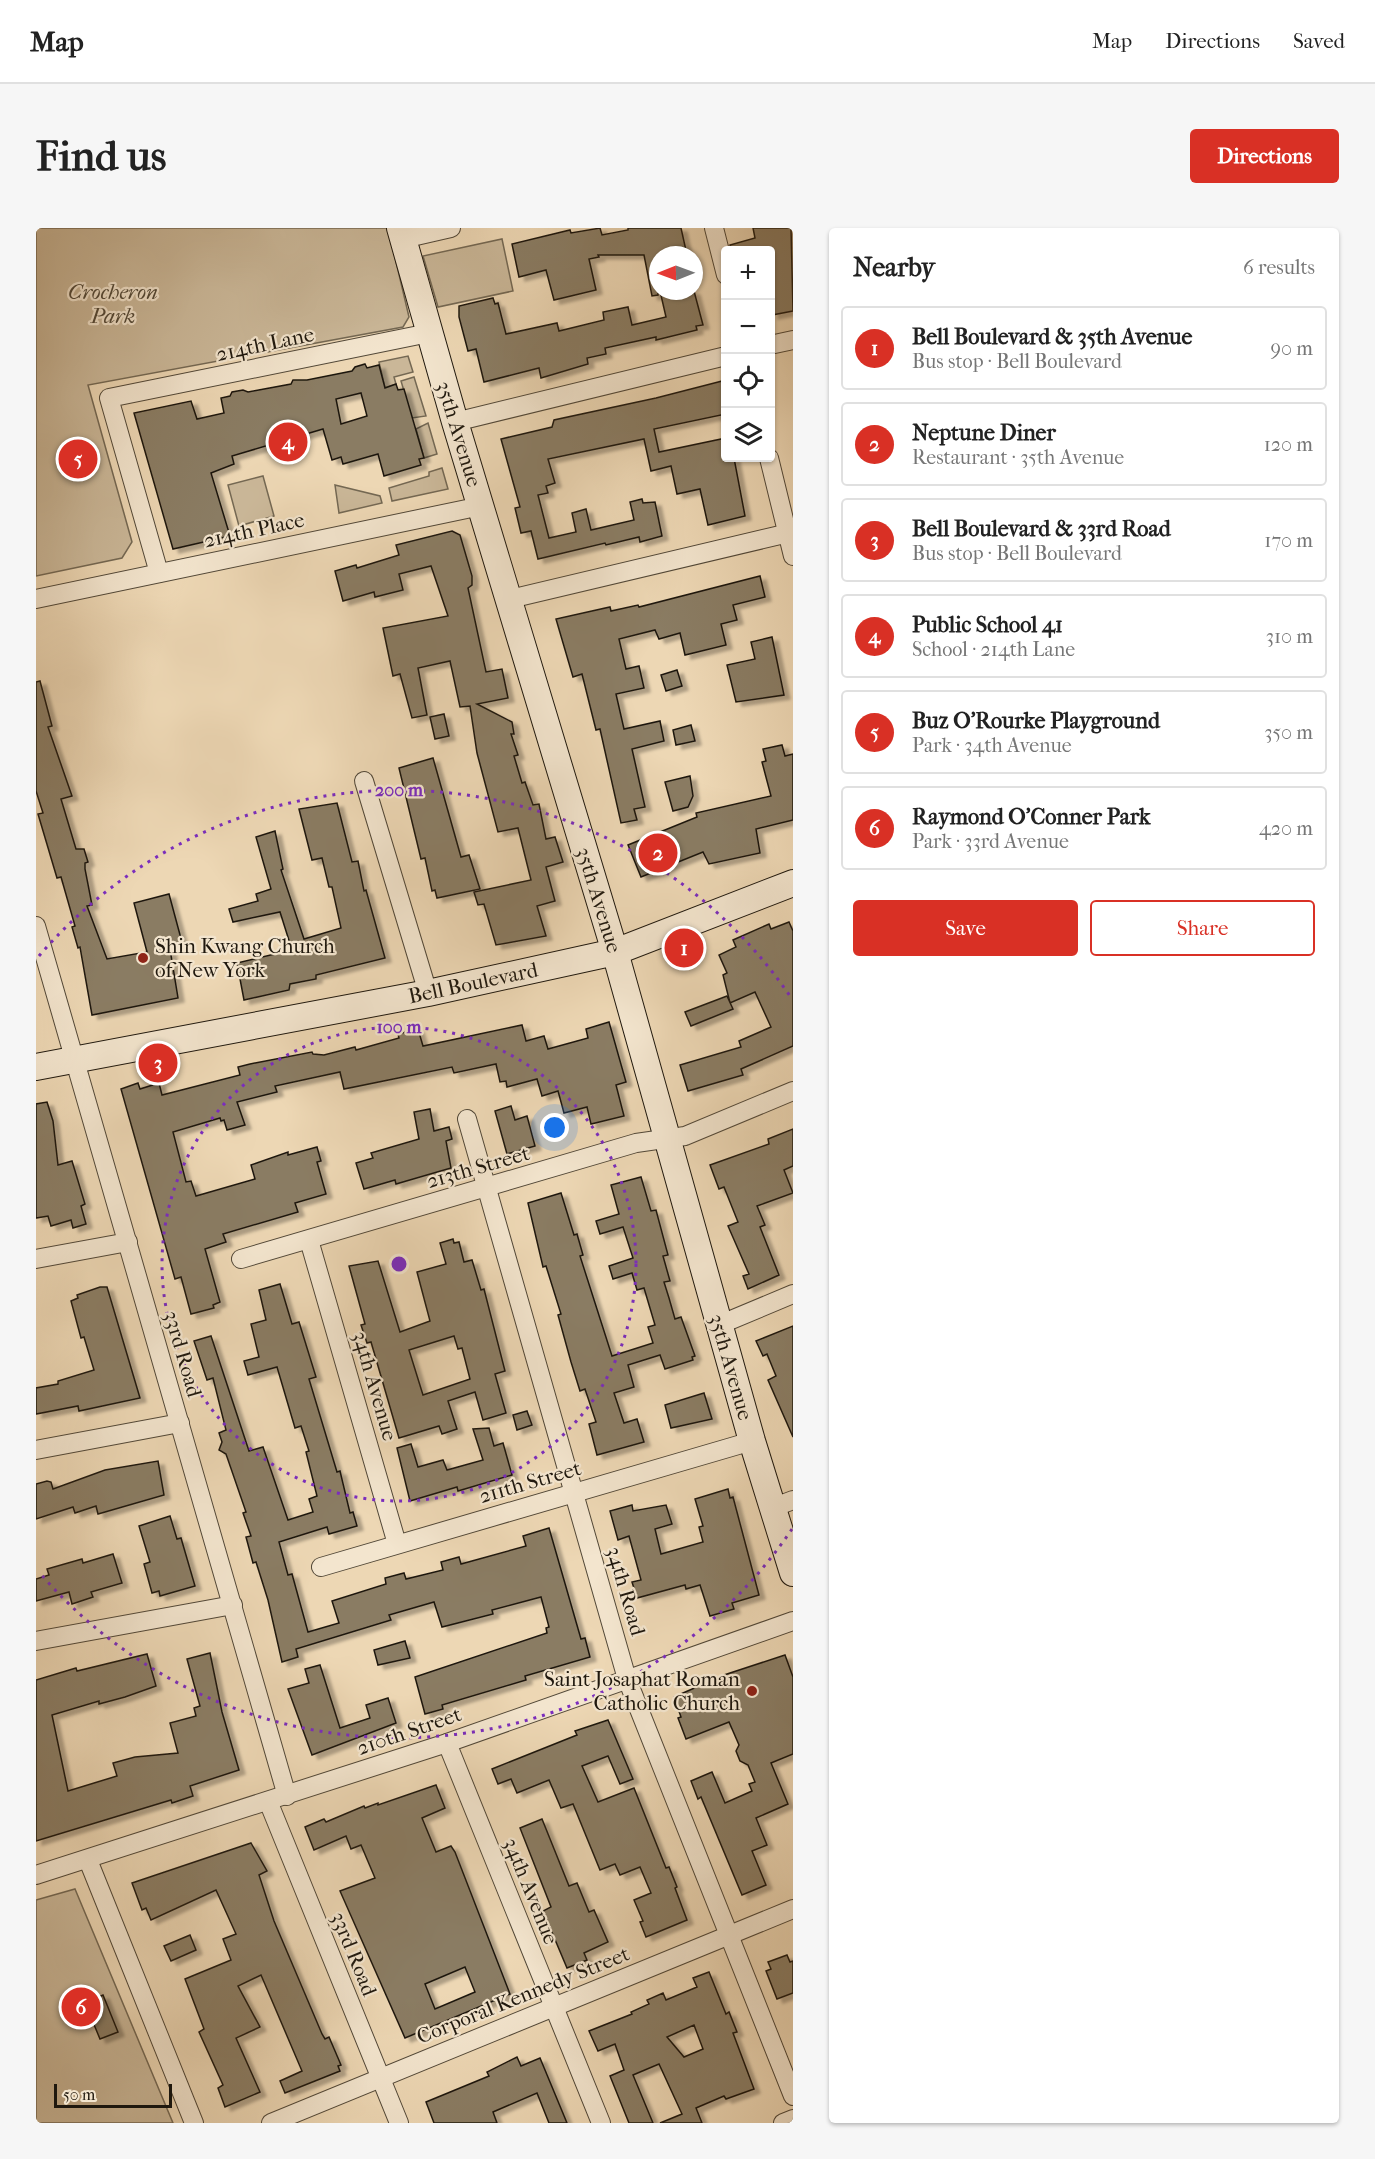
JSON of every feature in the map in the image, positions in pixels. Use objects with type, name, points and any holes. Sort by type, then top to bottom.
[{"type":"street","points":[[401,234],[451,228]]},
{"type":"street","points":[[714,228],[721,255]]},
{"type":"street","name":"35th Avenue","points":[[401,234],[455,422],[615,952],[752,1441],[783,1504],[793,1573]]},
{"type":"street","name":"214th Lane","points":[[159,573],[109,398],[429,333]]},
{"type":"street","points":[[775,344],[793,340]]},
{"type":"street","points":[[455,422],[721,357]]},
{"type":"street","points":[[770,462],[790,533],[793,556]]},
{"type":"street","name":"214th Place","points":[[36,599],[482,506]]},
{"type":"street","points":[[510,599],[790,533]]},
{"type":"street","points":[[364,781],[428,993]]},
{"type":"street","name":"Bell Boulevard","points":[[36,1067],[428,993],[615,952],[793,883]]},
{"type":"street","name":"33rd Road","points":[[36,926],[287,1796]]},
{"type":"street","name":"213th Street","points":[[242,1259],[636,1143],[685,1136],[793,1091]]},
{"type":"street","name":"34th Road","points":[[467,1119],[576,1492],[627,1679],[793,2096]]},
{"type":"street","name":"34th Avenue","points":[[309,1240],[397,1544]]},
{"type":"street","points":[[36,1258],[128,1242]]},
{"type":"street","points":[[719,1325],[793,1294]]},
{"type":"street","points":[[36,1450],[180,1423]]},
{"type":"street","name":"211th Street","points":[[321,1567],[752,1441]]},
{"type":"street","points":[[36,1641],[233,1605]]},
{"type":"street","name":"210th Street","points":[[36,1875],[447,1743],[793,1621]]},
{"type":"street","name":"34th Avenue","points":[[447,1743],[601,2123]]},
{"type":"street","name":"33rd Road","points":[[268,1801],[399,2123]]},
{"type":"street","points":[[88,1860],[194,2123]]},
{"type":"street","name":"Corporal Kennedy Street","points":[[271,2123],[793,1909]]},
{"type":"street","points":[[783,2123],[793,2119]]},
{"type":"green space","name":"Crocheron Park","points":[[36,228],[388,228],[409,317],[403,327],[88,385],[132,542],[122,558],[36,576]]},
{"type":"green space","points":[[502,239],[513,291],[438,307],[423,256]]},
{"type":"green space","points":[[408,356],[413,372],[394,377],[396,384],[385,388],[379,362]]},
{"type":"green space","points":[[414,377],[426,416],[412,418],[401,381]]},
{"type":"green space","points":[[428,423],[437,454],[424,458],[416,429]]},
{"type":"green space","points":[[442,468],[448,489],[392,501],[389,488],[429,476],[429,472]]},
{"type":"green space","points":[[263,476],[274,516],[239,526],[228,485]]},
{"type":"green space","points":[[335,485],[380,496],[382,503],[339,513]]},
{"type":"green space","points":[[75,1889],[173,2123],[36,2123],[36,1900]]},
{"type":"building","points":[[600,228],[602,235],[628,230],[628,228],[681,228],[685,246],[649,246],[649,281],[644,255],[598,255],[599,257],[589,259],[596,290],[554,300],[546,270],[519,277],[512,244],[570,230],[571,233]]},
{"type":"building","points":[[753,228],[791,228],[793,311],[775,314],[775,246],[730,246],[755,238]]},
{"type":"building","points":[[493,298],[495,304],[498,303],[506,334],[557,323],[559,331],[604,320],[603,312],[628,307],[632,325],[666,317],[662,300],[696,300],[703,325],[696,326],[697,330],[656,340],[656,337],[605,348],[606,354],[587,358],[588,364],[541,378],[539,368],[484,382],[476,349],[468,351],[459,317],[459,306]]},
{"type":"building","points":[[365,364],[367,368],[379,365],[385,388],[396,384],[398,390],[404,389],[424,458],[419,459],[421,465],[384,476],[378,454],[343,464],[341,457],[332,460],[323,429],[232,456],[234,464],[211,473],[230,536],[173,549],[134,413],[191,401],[197,419],[224,413],[221,398],[230,396],[232,392],[243,390],[248,392],[291,384],[293,380],[307,380],[352,371],[355,367]],"holes":[[[361,393],[367,416],[341,424],[336,399]]]},
{"type":"building","points":[[721,381],[721,415],[654,429],[659,452],[721,439],[721,462],[735,462],[745,516],[708,525],[700,489],[677,494],[671,466],[651,471],[644,439],[548,459],[555,483],[546,486],[548,493],[538,495],[549,538],[576,532],[572,513],[586,509],[591,530],[634,520],[630,502],[642,499],[643,503],[655,502],[662,536],[640,542],[639,537],[606,545],[605,543],[538,559],[531,531],[521,533],[515,508],[520,507],[501,439],[552,427],[554,420]]},
{"type":"building","points":[[452,531],[460,535],[472,576],[472,585],[468,588],[486,672],[502,669],[508,698],[477,704],[512,722],[514,734],[511,734],[518,755],[514,756],[522,783],[525,782],[533,805],[539,804],[546,839],[555,837],[563,862],[546,867],[555,901],[537,906],[546,936],[496,945],[484,904],[478,905],[474,892],[531,880],[518,828],[498,832],[477,753],[470,706],[460,707],[450,661],[418,668],[427,715],[412,718],[400,674],[393,676],[383,628],[448,616],[431,566],[399,574],[403,590],[375,597],[374,592],[343,601],[335,571],[356,565],[357,568],[399,555],[396,545]]},
{"type":"building","points":[[760,576],[765,597],[733,605],[737,620],[721,624],[726,645],[685,655],[680,633],[659,639],[655,630],[619,639],[626,669],[639,666],[644,688],[616,694],[624,729],[660,721],[664,741],[632,749],[645,807],[634,809],[637,820],[621,823],[600,729],[596,730],[582,674],[573,677],[556,619],[610,607],[611,611],[638,605],[639,607]]},
{"type":"building","points":[[772,637],[784,695],[736,702],[727,665],[755,659],[751,642]]},
{"type":"building","points":[[677,670],[682,686],[666,691],[661,675]]},
{"type":"building","points":[[40,681],[52,726],[48,727],[72,796],[61,799],[76,849],[84,849],[88,862],[85,863],[85,869],[92,905],[87,906],[107,959],[147,952],[134,903],[169,894],[183,946],[170,949],[178,998],[92,1015],[80,947],[78,948],[72,927],[75,926],[61,877],[57,878],[38,814],[43,813],[36,791],[36,682]]},
{"type":"building","points":[[444,714],[449,736],[435,739],[430,717]]},
{"type":"building","points":[[691,725],[695,741],[676,745],[673,730]]},
{"type":"building","points":[[782,745],[785,756],[793,754],[793,820],[756,829],[760,853],[709,864],[703,852],[641,877],[628,845],[697,817],[696,813],[771,796],[762,762],[766,761],[763,749]]},
{"type":"building","points":[[433,758],[461,857],[469,855],[480,889],[437,898],[435,890],[432,891],[425,858],[421,859],[399,768]]},
{"type":"building","points":[[690,776],[693,796],[688,807],[673,811],[665,782]]},
{"type":"building","points":[[337,803],[352,862],[358,861],[364,891],[366,890],[385,958],[316,975],[316,979],[290,984],[289,990],[244,1000],[237,963],[292,950],[280,912],[233,922],[229,909],[258,901],[256,894],[271,889],[256,837],[275,831],[283,869],[281,870],[304,939],[341,928],[332,887],[329,887],[322,858],[312,860],[299,809]]},
{"type":"building","points":[[789,922],[793,931],[793,1046],[741,1069],[743,1075],[688,1091],[680,1065],[741,1047],[739,1041],[771,1027],[755,992],[730,1003],[723,975],[727,973],[719,955],[736,947],[733,940],[769,924],[771,929]]},
{"type":"building","points":[[727,996],[733,1009],[691,1026],[685,1012]]},
{"type":"building","points":[[609,1022],[626,1082],[616,1085],[624,1116],[591,1124],[587,1107],[564,1113],[558,1091],[542,1096],[537,1079],[507,1087],[506,1081],[500,1082],[496,1064],[454,1073],[452,1067],[344,1089],[340,1072],[275,1086],[277,1092],[237,1102],[245,1125],[227,1130],[224,1120],[221,1121],[220,1118],[173,1132],[186,1182],[191,1181],[196,1196],[255,1179],[251,1165],[288,1152],[288,1155],[317,1147],[321,1161],[317,1162],[326,1194],[295,1203],[298,1212],[223,1234],[226,1242],[205,1249],[220,1302],[213,1305],[214,1308],[191,1314],[181,1277],[175,1279],[121,1089],[138,1083],[140,1089],[159,1083],[162,1095],[240,1075],[238,1067],[312,1052],[324,1055],[355,1047],[356,1050],[399,1038],[398,1034],[418,1029],[423,1046],[522,1025],[526,1041],[544,1036],[548,1049],[588,1038],[586,1029]]},
{"type":"building","points":[[47,1102],[53,1121],[58,1165],[72,1161],[85,1204],[81,1206],[86,1224],[73,1228],[71,1220],[51,1226],[48,1216],[36,1218],[36,1104]]},
{"type":"building","points":[[511,1106],[515,1120],[527,1116],[535,1146],[507,1154],[495,1111]]},
{"type":"building","points":[[430,1109],[434,1131],[449,1127],[452,1139],[446,1141],[451,1168],[396,1184],[395,1180],[364,1189],[356,1163],[373,1158],[371,1153],[419,1139],[414,1112]]},
{"type":"building","points":[[793,1129],[793,1166],[784,1170],[793,1193],[757,1206],[765,1225],[760,1227],[779,1275],[748,1289],[743,1276],[749,1274],[728,1226],[738,1222],[724,1187],[719,1189],[710,1165],[769,1144],[768,1139]]},
{"type":"building","points":[[641,1177],[651,1211],[656,1210],[668,1255],[663,1256],[670,1281],[664,1282],[675,1319],[681,1317],[695,1356],[692,1357],[693,1360],[665,1369],[660,1355],[628,1365],[634,1387],[614,1393],[624,1423],[637,1419],[644,1442],[597,1455],[589,1424],[596,1422],[585,1389],[580,1391],[558,1315],[561,1314],[546,1266],[543,1267],[528,1203],[561,1193],[574,1235],[577,1234],[583,1255],[580,1256],[612,1356],[653,1343],[648,1327],[655,1325],[644,1288],[637,1290],[632,1273],[613,1279],[609,1266],[633,1258],[623,1227],[600,1234],[596,1221],[619,1214],[611,1185]]},
{"type":"building","points":[[453,1239],[454,1243],[459,1242],[464,1262],[472,1260],[481,1290],[484,1289],[505,1371],[495,1374],[506,1413],[483,1420],[475,1392],[448,1401],[457,1429],[442,1434],[439,1426],[399,1438],[371,1342],[367,1343],[361,1325],[365,1324],[349,1266],[378,1261],[400,1332],[430,1321],[417,1272],[446,1264],[440,1243]],"holes":[[[454,1336],[458,1349],[462,1348],[470,1379],[423,1395],[409,1350]]]},
{"type":"building","points":[[280,1284],[292,1324],[299,1322],[316,1377],[309,1379],[337,1472],[340,1471],[350,1513],[353,1512],[357,1526],[329,1534],[327,1527],[279,1542],[288,1575],[292,1574],[308,1632],[339,1623],[332,1601],[386,1584],[385,1578],[404,1573],[406,1579],[443,1570],[441,1562],[459,1557],[461,1564],[526,1546],[523,1536],[549,1528],[581,1639],[585,1638],[590,1657],[525,1676],[526,1680],[442,1705],[443,1709],[425,1714],[415,1677],[547,1633],[546,1628],[549,1627],[541,1597],[492,1610],[493,1614],[442,1627],[434,1602],[389,1615],[391,1620],[296,1649],[298,1657],[282,1662],[268,1600],[256,1562],[253,1563],[246,1537],[251,1536],[243,1513],[246,1512],[226,1454],[219,1450],[222,1442],[219,1433],[226,1430],[213,1378],[207,1380],[194,1341],[211,1336],[249,1451],[263,1447],[288,1520],[313,1512],[309,1499],[317,1496],[306,1452],[309,1451],[301,1426],[295,1428],[277,1367],[248,1375],[244,1361],[259,1357],[251,1324],[266,1320],[259,1290]]},
{"type":"building","points":[[100,1287],[107,1287],[140,1398],[79,1411],[78,1406],[36,1414],[36,1388],[58,1384],[58,1381],[94,1370],[84,1337],[81,1338],[71,1301],[78,1298],[77,1295]]},
{"type":"building","points":[[793,1326],[793,1437],[768,1380],[776,1376],[767,1354],[763,1356],[756,1341]]},
{"type":"building","points":[[704,1393],[712,1419],[671,1428],[665,1405]]},
{"type":"building","points":[[527,1411],[532,1425],[517,1430],[513,1415]]},
{"type":"building","points":[[489,1428],[494,1446],[503,1443],[512,1475],[458,1491],[457,1487],[410,1501],[397,1448],[411,1444],[418,1467],[443,1460],[447,1470],[483,1460],[473,1429]]},
{"type":"building","points":[[158,1461],[164,1495],[98,1514],[96,1506],[75,1513],[73,1507],[36,1519],[36,1484],[51,1482],[53,1489],[105,1470]]},
{"type":"building","points":[[728,1489],[730,1498],[733,1497],[759,1595],[732,1603],[734,1609],[710,1616],[700,1585],[686,1589],[685,1585],[637,1598],[632,1582],[641,1580],[629,1536],[618,1540],[610,1511],[632,1505],[633,1511],[666,1505],[672,1524],[655,1529],[661,1554],[703,1542],[699,1527],[703,1526],[695,1499]]},
{"type":"building","points":[[170,1516],[177,1539],[181,1538],[195,1586],[160,1596],[159,1591],[152,1593],[144,1564],[150,1562],[139,1526]]},
{"type":"building","points":[[113,1554],[122,1583],[91,1592],[93,1597],[72,1604],[69,1592],[36,1601],[36,1579],[49,1575],[47,1569],[82,1559],[83,1563]]},
{"type":"building","points":[[405,1641],[410,1658],[378,1665],[374,1650]]},
{"type":"building","points":[[210,1653],[222,1712],[239,1770],[190,1786],[193,1796],[172,1803],[171,1800],[36,1841],[36,1680],[76,1668],[77,1671],[147,1654],[156,1686],[125,1697],[99,1704],[99,1701],[52,1715],[68,1791],[117,1776],[113,1763],[135,1757],[178,1753],[170,1723],[196,1716],[194,1708],[200,1706],[187,1659]]},
{"type":"building","points":[[785,1655],[793,1677],[793,1754],[771,1763],[788,1804],[756,1818],[767,1845],[752,1851],[766,1885],[742,1895],[701,1797],[698,1799],[691,1781],[712,1772],[725,1803],[752,1791],[749,1784],[755,1782],[748,1765],[740,1761],[736,1751],[739,1745],[729,1722],[686,1739],[678,1718],[681,1717],[674,1697],[724,1675]]},
{"type":"building","points":[[320,1665],[340,1728],[370,1718],[366,1705],[388,1698],[396,1723],[312,1755],[288,1689],[309,1683],[305,1669]]},
{"type":"building","points":[[608,1720],[633,1779],[620,1784],[608,1756],[582,1766],[598,1802],[634,1788],[666,1868],[669,1867],[687,1920],[646,1937],[640,1922],[643,1921],[634,1900],[651,1893],[640,1867],[620,1875],[615,1864],[600,1870],[573,1804],[561,1808],[549,1780],[517,1793],[511,1779],[498,1784],[492,1769],[577,1735],[575,1731]]},
{"type":"building","points":[[436,1785],[445,1808],[422,1818],[436,1852],[451,1846],[455,1852],[510,1994],[405,2038],[340,1891],[375,1878],[361,1845],[351,1849],[346,1836],[314,1850],[305,1827],[324,1819],[326,1822],[364,1806],[365,1808],[378,1803],[378,1805]],"holes":[[[465,1967],[475,1992],[435,2009],[425,1984]]]},
{"type":"building","points":[[542,1819],[569,1886],[577,1883],[589,1912],[594,1910],[608,1942],[584,1953],[587,1960],[567,1968],[543,1911],[551,1907],[520,1828]]},
{"type":"building","points":[[251,1843],[267,1871],[259,1875],[274,1921],[322,2034],[325,2039],[329,2037],[341,2065],[338,2066],[340,2071],[285,2093],[280,2081],[302,2071],[261,1975],[238,1986],[260,2027],[236,2038],[260,2092],[225,2107],[218,2088],[223,2085],[199,2032],[204,2029],[185,1979],[231,1960],[223,1939],[236,1934],[216,1890],[151,1920],[146,1908],[142,1910],[132,1883]]},
{"type":"building","points":[[190,1935],[196,1950],[171,1961],[164,1946]]},
{"type":"building","points":[[787,1955],[790,1962],[793,1961],[793,1993],[777,1999],[766,1971],[771,1969],[768,1962]]},
{"type":"building","points":[[709,1972],[726,2014],[729,2012],[737,2032],[733,2033],[754,2089],[726,2099],[724,2096],[696,2108],[702,2123],[660,2123],[682,2114],[659,2064],[633,2075],[653,2123],[629,2123],[610,2076],[624,2070],[615,2044],[598,2051],[589,2031],[632,2014],[631,2012],[649,2004],[647,2000],[663,1993],[666,2000],[697,1987],[693,1978]],"holes":[[[694,2025],[703,2049],[684,2057],[667,2037]]]},
{"type":"building","points":[[103,1995],[118,2032],[100,2039],[85,2003]]},
{"type":"building","points":[[517,2057],[521,2066],[540,2058],[567,2123],[549,2123],[537,2093],[493,2112],[497,2123],[434,2123],[426,2102],[489,2076],[487,2072]]},
{"type":"place","name":"Public School 41","points":[[288,442]]},
{"type":"place","name":"Buz O'Rourke Playground","points":[[78,459]]},
{"type":"place","name":"Neptune Diner","points":[[658,853]]},
{"type":"place","name":"Bell Boulevard & 35th Avenue","points":[[684,948]]},
{"type":"place","name":"Shin Kwang Church of New York","points":[[143,958]]},
{"type":"place","name":"Bell Boulevard & 33rd Road","points":[[158,1063]]},
{"type":"place","name":"Saint Josaphat Roman Catholic Church","points":[[752,1691]]},
{"type":"place","name":"Raymond O'Conner Park","points":[[81,2007]]}]
